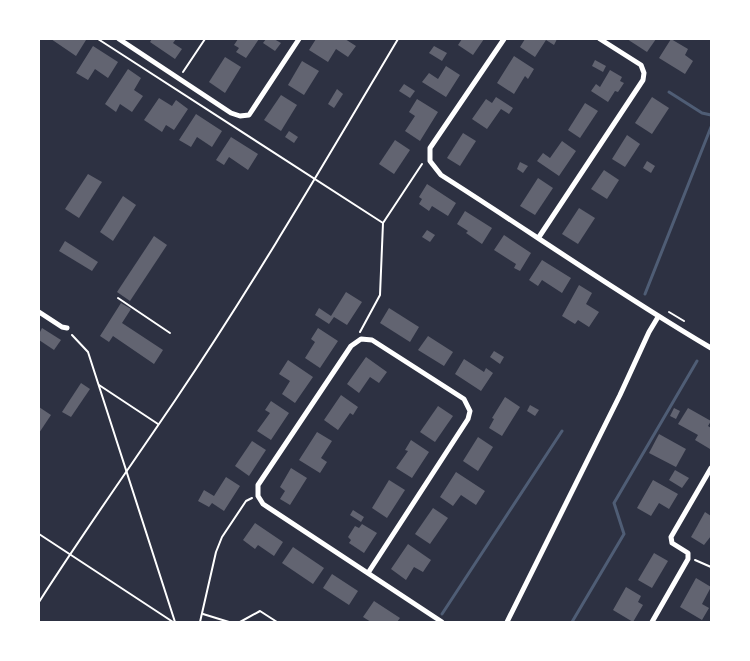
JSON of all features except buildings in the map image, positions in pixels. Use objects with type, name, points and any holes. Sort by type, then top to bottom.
[{"type":"street","points":[[119,39],[231,114],[240,116],[249,115],[299,39]]},
{"type":"street","points":[[504,39],[430,148],[430,161],[441,175],[539,237],[658,317],[711,348]]},
{"type":"street","points":[[539,237],[643,80],[644,73],[641,64],[600,39]]},
{"type":"street","points":[[39,312],[62,327],[67,328]]},
{"type":"street","points":[[507,622],[658,317]]},
{"type":"street","points":[[368,573],[468,419],[470,411],[464,399],[372,340],[361,339],[351,346],[258,485],[258,496],[263,504],[442,622]]},
{"type":"street","points":[[652,622],[688,559],[688,553],[672,543],[671,538],[711,468]]},
{"type":"path","points":[[98,39],[383,223]]},
{"type":"path","points":[[173,87],[205,39]]},
{"type":"path","points":[[39,602],[69,554],[158,424],[315,179],[398,39]]},
{"type":"path","points":[[361,339],[360,330],[380,294],[383,223],[420,166],[430,161]]},
{"type":"path","points":[[118,298],[170,333]]},
{"type":"path","points":[[67,328],[78,343],[88,352],[174,622]]},
{"type":"path","points":[[99,385],[158,424]]},
{"type":"path","points":[[200,622],[216,552],[222,537],[246,502],[258,496]]},
{"type":"path","points":[[39,534],[174,622]]},
{"type":"path","points":[[688,559],[698,560],[711,567]]},
{"type":"path","points":[[240,622],[260,611],[277,622]]},
{"type":"path","points":[[202,614],[229,622]]},
{"type":"waterway","points":[[669,92],[702,113],[711,115]]},
{"type":"waterway","points":[[645,294],[711,127]]},
{"type":"waterway","points":[[572,622],[624,534],[614,503],[697,361]]},
{"type":"waterway","points":[[442,614],[562,431]]}]
